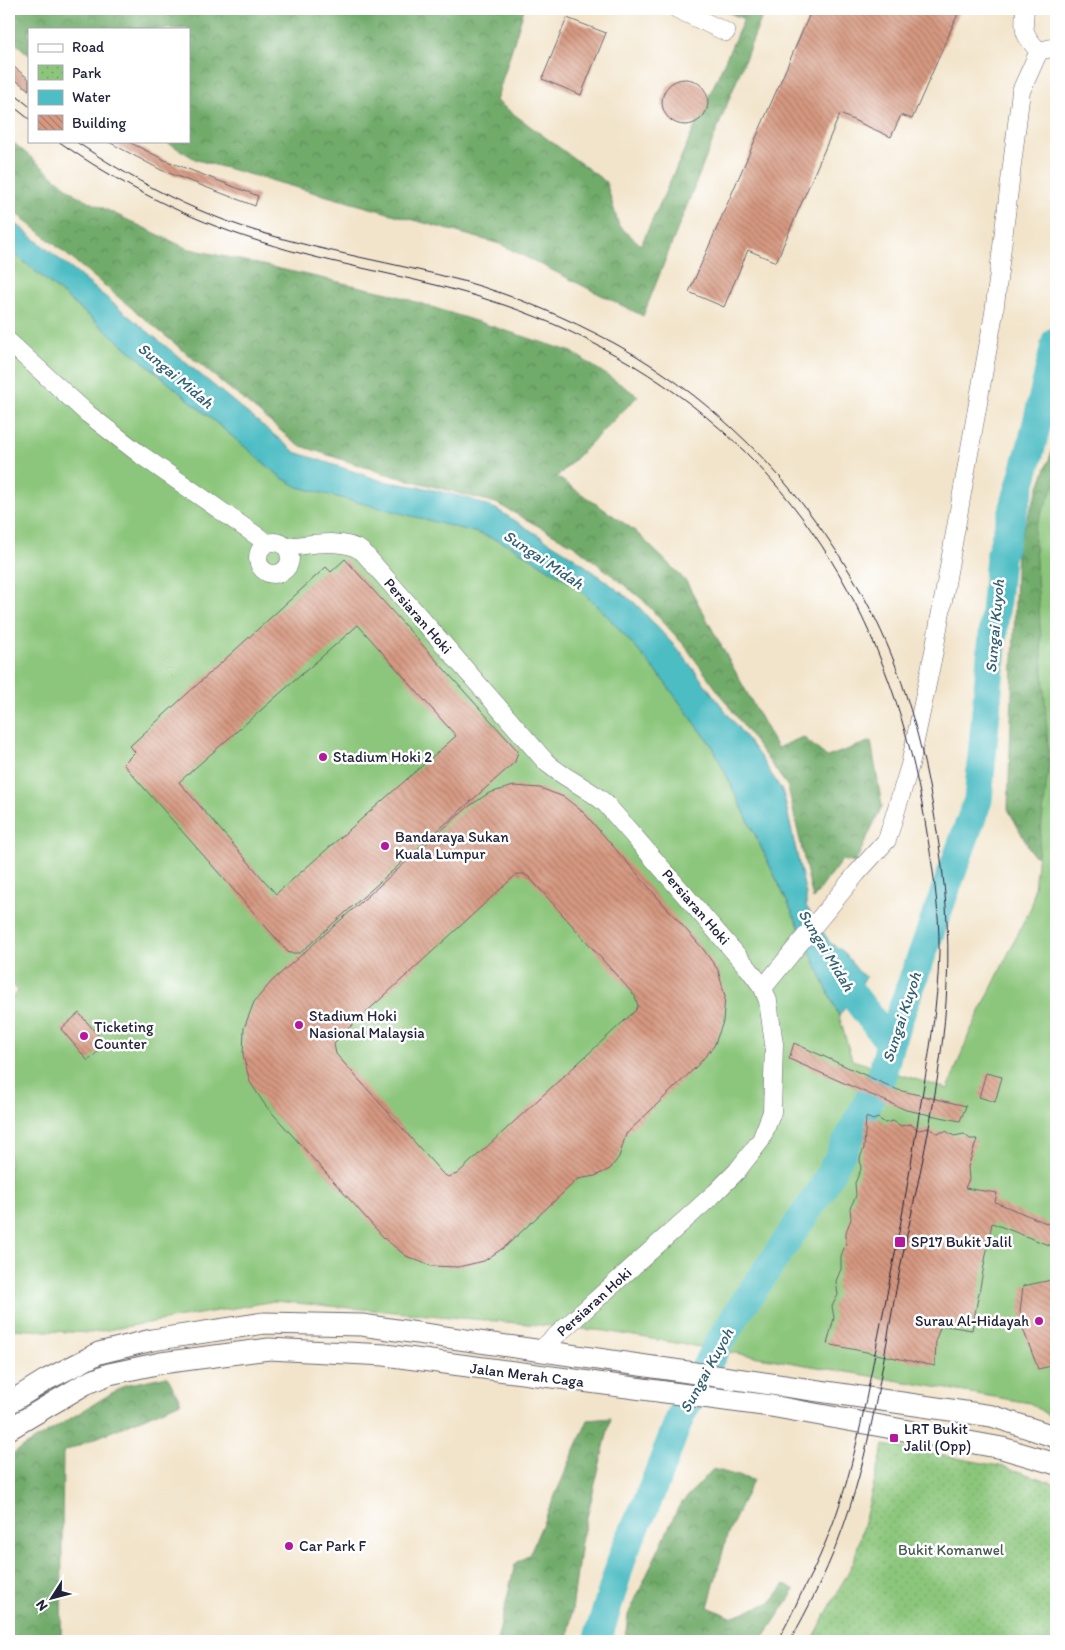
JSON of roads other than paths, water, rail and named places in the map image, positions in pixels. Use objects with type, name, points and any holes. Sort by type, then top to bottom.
[{"type":"street","points":[[1025,9],[1023,27],[1027,39],[1039,51]]},
{"type":"street","points":[[681,10],[726,32]]},
{"type":"street","points":[[1039,51],[1056,47]]},
{"type":"street","points":[[763,988],[857,873],[887,840],[910,765],[934,651],[994,313],[1022,91],[1039,51]]},
{"type":"street","points":[[9,342],[88,414],[133,449],[267,543]]},
{"type":"street","points":[[277,542],[286,547],[290,556],[289,566],[282,573],[272,574],[262,570],[258,560],[260,550],[267,543],[277,542]]},
{"type":"street","name":"Persiaran Hoki","points":[[286,547],[346,544],[356,546],[363,552],[546,762],[570,781],[594,793],[606,804],[734,951],[763,988],[772,1022],[774,1095],[772,1112],[762,1140],[737,1171],[716,1192],[539,1351]]},
{"type":"street","name":"Jalan Merah Caga","points":[[9,1403],[46,1380],[99,1354],[152,1340],[264,1323],[362,1325],[992,1416],[1056,1437]]},
{"type":"street","name":"Jalan Merah Caga","points":[[9,1429],[85,1384],[109,1374],[160,1363],[269,1349],[385,1355],[772,1406],[1002,1448],[1056,1464]]},
{"type":"water","points":[[9,218],[295,452],[382,481],[425,488],[467,498],[496,509],[572,556],[635,603],[681,653],[759,755],[783,792],[806,895],[806,906],[830,943],[843,951],[858,971],[866,977],[839,1016],[796,920],[713,747],[657,672],[602,610],[572,583],[510,545],[478,533],[298,487],[282,478],[9,249]]},
{"type":"waterway","name":"Sungai Kuyoh","points":[[597,1641],[624,1552],[648,1500],[681,1415],[715,1349],[822,1189],[882,1075],[890,1043],[978,800],[1000,557],[1032,444],[1056,341]]},
{"type":"waterway","name":"Sungai Midah","points":[[832,961],[853,995],[890,1043]]},
{"type":"tram line","points":[[9,90],[28,105]]},
{"type":"tram line","points":[[9,103],[28,118]]},
{"type":"tram line","points":[[59,142],[129,186],[205,222],[288,250],[443,287],[504,305],[570,332],[633,365],[693,406],[745,452],[791,503],[830,559],[863,619],[890,683],[910,750],[925,821],[938,919],[937,993],[929,1054],[903,1209],[854,1454],[837,1513],[823,1548],[777,1641]]},
{"type":"tram line","points":[[77,142],[140,181],[208,214],[256,231],[307,245],[463,281],[502,293],[577,324],[614,343],[655,368],[694,396],[731,427],[797,497],[826,536],[852,576],[887,643],[914,723],[933,805],[946,908],[948,965],[945,1020],[929,1129],[859,1476],[833,1554],[816,1592],[790,1641]]},
{"type":"place","name":"Stadium Hoki 2","points":[[323,757]]},
{"type":"place","name":"Bandaraya Sukan Kuala Lumpur","points":[[385,846]]},
{"type":"place","name":"Stadium Hoki Nasional Malaysia","points":[[299,1025]]},
{"type":"place","name":"Ticketing Counter","points":[[84,1036]]},
{"type":"place","name":"SP17 Bukit Jalil","points":[[900,1242]]},
{"type":"place","name":"Surau Al-Hidayah","points":[[1039,1321]]},
{"type":"place","name":"LRT Bukit Jalil (Opp)","points":[[894,1438]]},
{"type":"place","name":"Car Park F","points":[[289,1546]]},
{"type":"park label","name":"Bukit Komanwel","points":[[951,1550]]}]
